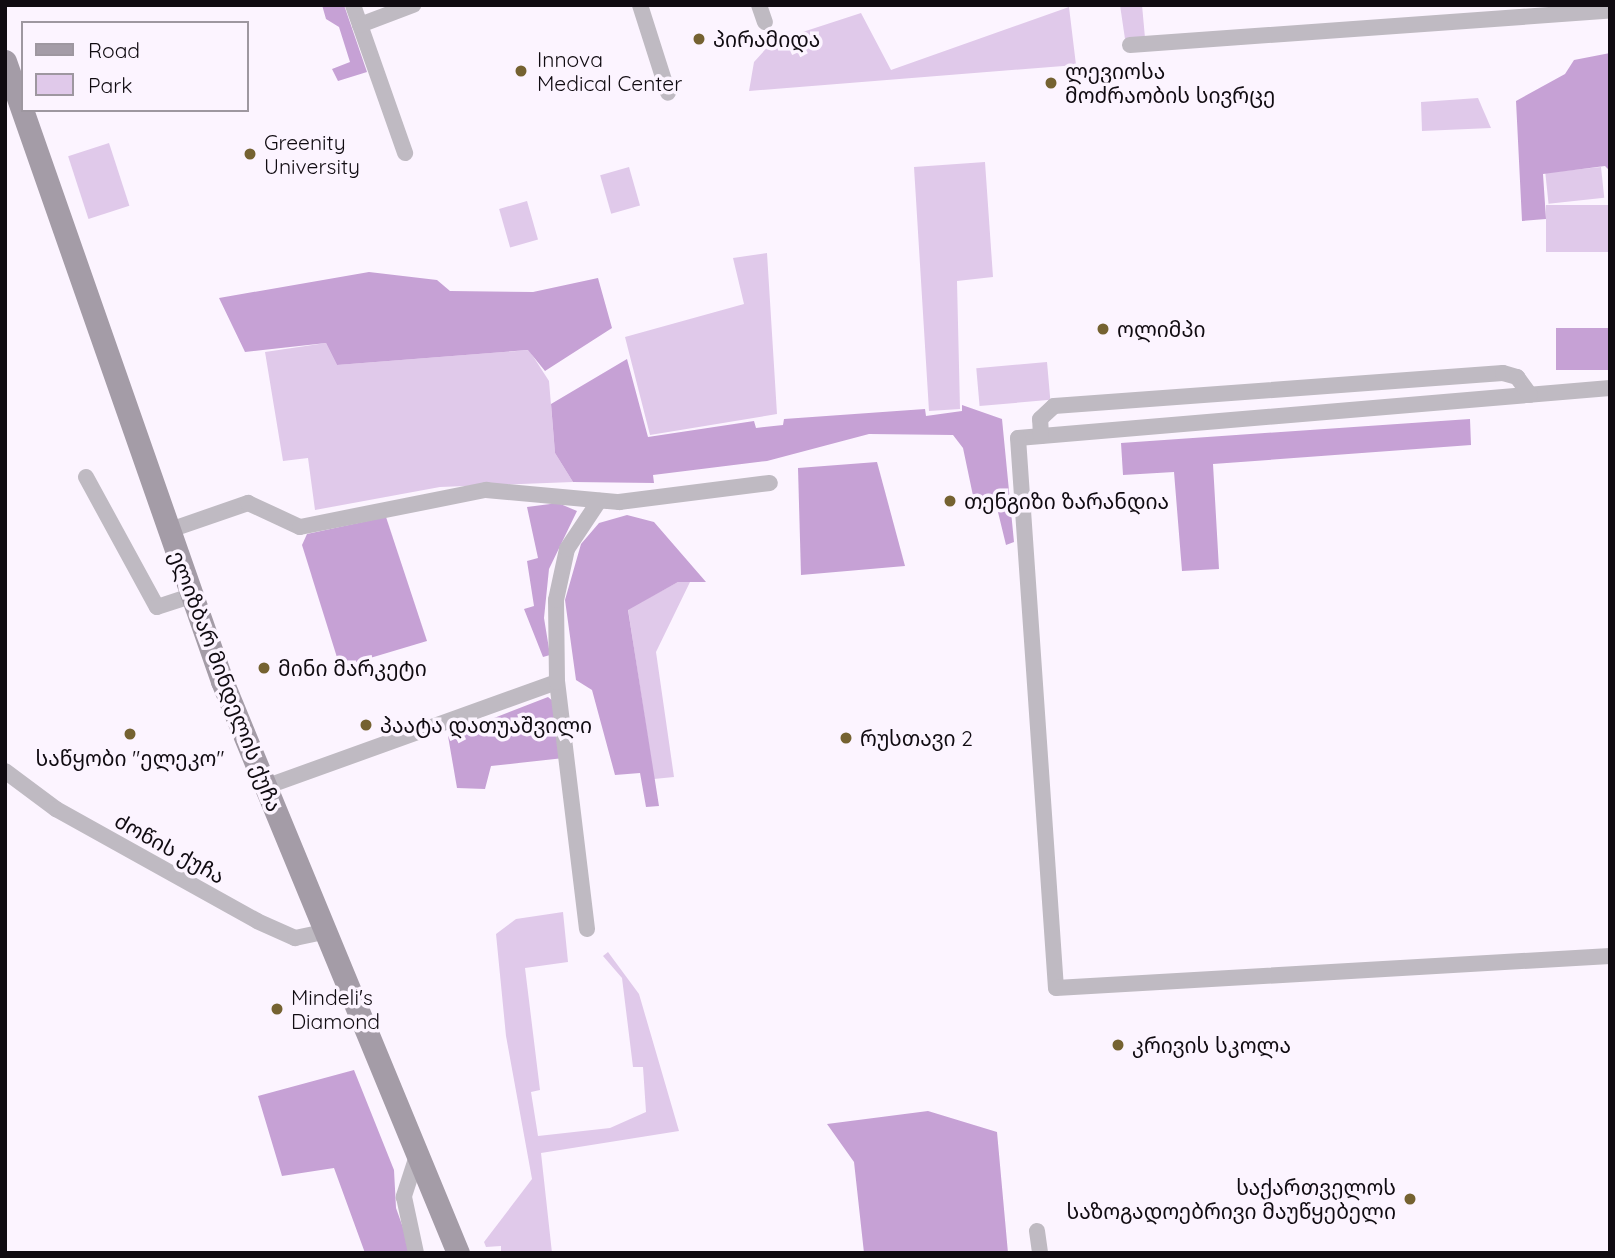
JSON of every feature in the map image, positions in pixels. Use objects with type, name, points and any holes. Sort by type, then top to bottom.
[{"type":"street","points":[[353,5],[405,153]]},
{"type":"street","points":[[360,25],[414,5]]},
{"type":"street","points":[[640,5],[668,93]]},
{"type":"street","points":[[759,5],[765,22]]},
{"type":"street","points":[[1130,45],[1610,11]]},
{"type":"street","name":"ელიზბარ მინდელის ქუჩა","points":[[5,61],[21,106]]},
{"type":"street","name":"ელიზბარ მინდელის ქუჩა","points":[[23,112],[170,530],[190,596],[323,932],[416,1159],[458,1253]]},
{"type":"street","points":[[1041,436],[1040,419],[1054,406],[1503,373],[1517,377],[1530,395]]},
{"type":"street","points":[[1610,388],[1018,438],[1056,988],[1610,957]]},
{"type":"street","points":[[86,477],[157,607],[190,596]]},
{"type":"street","points":[[170,530],[248,503],[300,527],[486,490],[563,493],[599,501],[770,484]]},
{"type":"street","points":[[587,929],[557,682],[560,573],[567,549],[599,501]]},
{"type":"street","points":[[265,787],[557,682]]},
{"type":"street","name":"ძოწის ქუჩა","points":[[5,771],[56,809],[257,921],[295,938],[323,932]]},
{"type":"street","points":[[416,1159],[404,1197],[416,1253]]},
{"type":"street","points":[[1037,1231],[1040,1253]]},
{"type":"green space","points":[[1120,5],[1142,5],[1145,38],[1125,39]]},
{"type":"green space","points":[[1069,7],[1076,65],[749,91],[754,62],[772,42],[861,13],[891,70]]},
{"type":"green space","points":[[1478,98],[1491,128],[1422,131],[1421,102]]},
{"type":"green space","points":[[109,143],[129,206],[88,219],[68,156]]},
{"type":"green space","points":[[985,162],[993,277],[957,281],[960,409],[929,411],[914,167]]},
{"type":"green space","points":[[629,167],[640,205],[611,214],[600,175]]},
{"type":"green space","points":[[1601,167],[1604,198],[1549,204],[1545,173]]},
{"type":"green space","points":[[527,201],[538,239],[510,247],[499,209]]},
{"type":"green space","points":[[1546,205],[1610,205],[1610,252],[1546,252]]},
{"type":"green space","points":[[767,253],[777,414],[650,435],[625,337],[744,304],[733,258]]},
{"type":"green space","points":[[326,343],[337,365],[529,350],[549,381],[555,453],[573,482],[440,487],[315,510],[308,458],[283,461],[265,352]]},
{"type":"green space","points":[[1047,362],[1050,400],[980,406],[976,368]]},
{"type":"green space","points":[[678,582],[690,582],[656,652],[674,777],[654,779],[628,609]]},
{"type":"green space","points":[[563,912],[568,962],[525,968],[540,1090],[531,1092],[538,1136],[610,1128],[646,1112],[643,1067],[633,1067],[622,978],[603,956],[608,952],[639,994],[679,1131],[541,1153],[552,1253],[501,1253],[501,1246],[486,1247],[484,1242],[532,1179],[506,1036],[496,934],[516,919]]},
{"type":"shaded area","points":[[322,5],[344,5],[367,72],[338,81],[332,69],[350,62],[339,27],[326,19]]},
{"type":"shaded area","points":[[1610,53],[1610,171],[1605,166],[1543,174],[1546,219],[1522,221],[1516,101],[1565,74],[1574,60]]},
{"type":"shaded area","points":[[369,272],[437,280],[450,291],[533,292],[598,278],[612,328],[545,371],[528,350],[337,365],[326,343],[245,352],[219,298]]},
{"type":"shaded area","points":[[1556,328],[1610,328],[1610,370],[1556,370]]},
{"type":"shaded area","points":[[627,359],[648,437],[754,421],[756,428],[783,425],[784,419],[925,409],[926,416],[962,411],[962,405],[1002,419],[1014,542],[1006,545],[997,508],[976,510],[963,448],[953,435],[869,434],[767,461],[653,475],[654,483],[573,482],[555,453],[551,404]]},
{"type":"shaded area","points":[[1470,419],[1471,445],[1213,464],[1219,569],[1182,571],[1174,472],[1123,475],[1121,443]]},
{"type":"shaded area","points":[[877,462],[905,566],[801,575],[798,468]]},
{"type":"shaded area","points":[[558,503],[577,511],[549,569],[544,618],[550,655],[543,657],[524,609],[534,606],[527,561],[538,558],[527,507]]},
{"type":"shaded area","points":[[627,515],[654,522],[706,582],[678,582],[628,610],[659,806],[646,807],[640,773],[615,775],[592,690],[576,680],[565,600],[581,544],[599,523]]},
{"type":"shaded area","points":[[386,517],[427,641],[340,667],[302,545],[307,534]]},
{"type":"shaded area","points":[[548,697],[559,706],[564,758],[491,766],[485,789],[457,788],[448,736]]},
{"type":"shaded area","points":[[354,1070],[394,1170],[396,1208],[412,1253],[365,1253],[334,1168],[282,1176],[258,1096]]},
{"type":"shaded area","points":[[928,1111],[997,1132],[1008,1253],[864,1253],[854,1162],[827,1124]]},
{"type":"place","name":"პირამიდა","points":[[699,39]]},
{"type":"place","name":"Innova Medical Center","points":[[521,71]]},
{"type":"place","name":"ლევიოსა მოძრაობის სივრცე","points":[[1051,83]]},
{"type":"place","name":"Greenity University","points":[[250,154]]},
{"type":"place","name":"ოლიმპი","points":[[1103,329]]},
{"type":"place","name":"თენგიზი ზარანდია","points":[[950,501]]},
{"type":"place","name":"მინი მარკეტი","points":[[264,668]]},
{"type":"place","name":"პაატა დათუაშვილი","points":[[366,725]]},
{"type":"place","name":"საწყობი \"ელეკო\"","points":[[130,734]]},
{"type":"place","name":"რუსთავი 2","points":[[846,738]]},
{"type":"place","name":"Mindeli's Diamond","points":[[277,1009]]},
{"type":"place","name":"კრივის სკოლა","points":[[1118,1045]]},
{"type":"place","name":"საქართველოს საზოგადოებრივი მაუწყებელი","points":[[1410,1199]]}]
